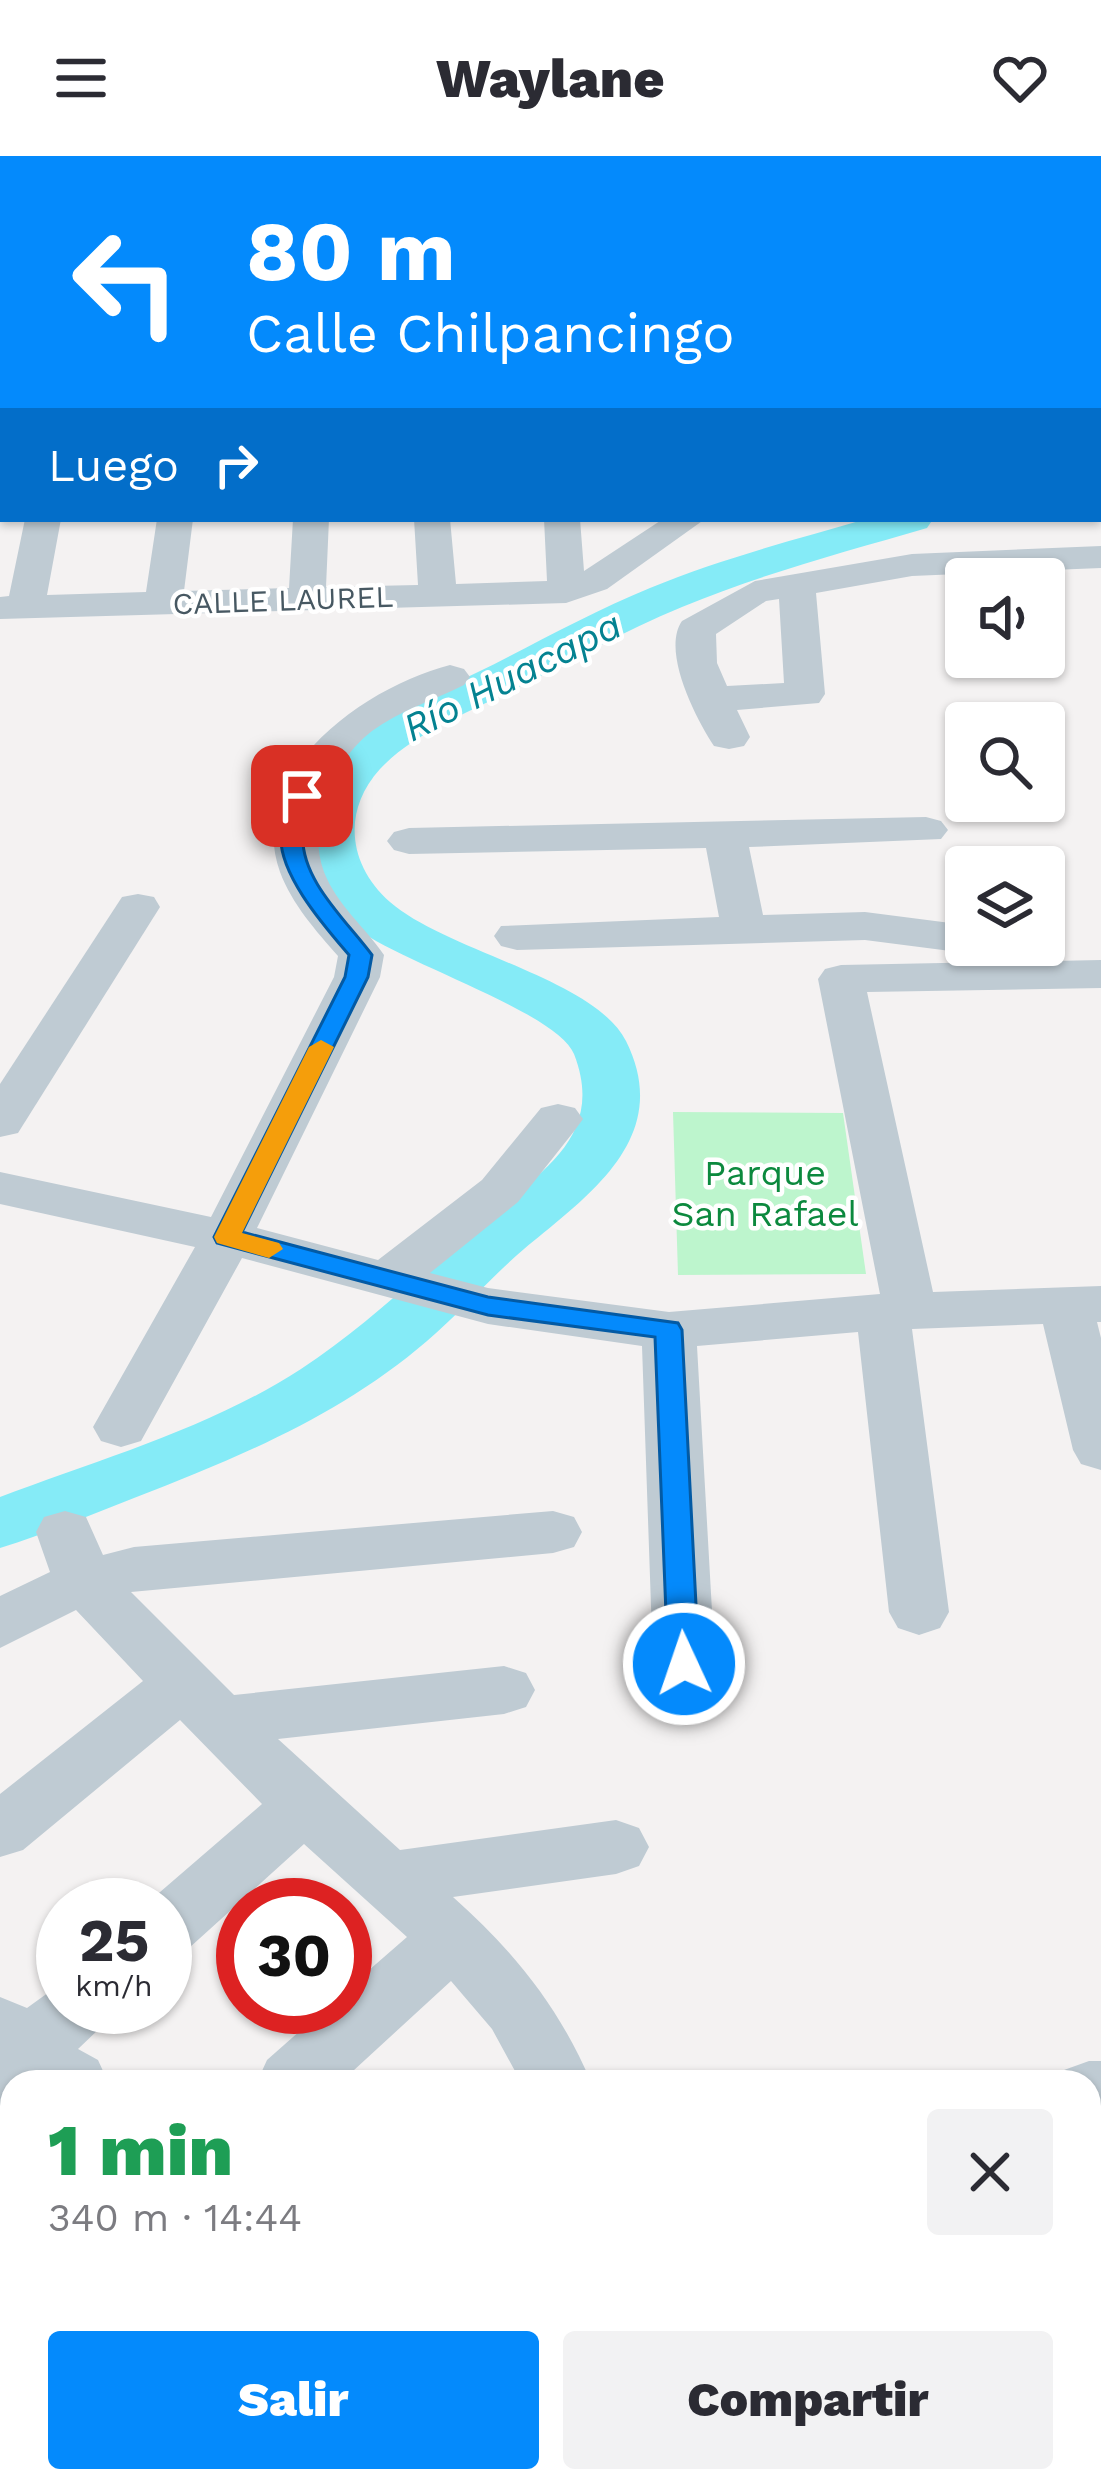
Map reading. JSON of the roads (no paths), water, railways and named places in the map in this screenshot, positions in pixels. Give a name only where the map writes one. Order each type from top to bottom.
[{"type":"street","points":[[13,608],[42,522]]},
{"type":"street","points":[[164,603],[175,522]]},
{"type":"street","points":[[307,598],[311,522]]},
{"type":"street","points":[[432,522],[439,596]]},
{"type":"street","points":[[562,522],[566,592],[594,581],[682,522]]},
{"type":"street","points":[[729,737],[697,663],[696,629],[754,592],[912,565],[1101,557]]},
{"type":"street","points":[[712,699],[805,694],[796,585]]},
{"type":"street","name":"CALLE LAUREL","points":[[13,608],[566,592]]},
{"type":"street","points":[[121,1427],[227,1237],[357,977],[361,955],[323,911],[291,837],[302,796],[328,751],[361,720],[450,677]]},
{"type":"street","points":[[409,841],[926,830]]},
{"type":"street","points":[[725,833],[743,927]]},
{"type":"street","points":[[0,1122],[138,907]]},
{"type":"street","points":[[865,926],[874,978]]},
{"type":"street","points":[[517,936],[865,926],[945,936]]},
{"type":"street","points":[[1065,965],[1097,974]]},
{"type":"street","points":[[919,1612],[896,1311],[841,979],[1097,974]]},
{"type":"street","points":[[384,1282],[500,1191],[558,1119]]},
{"type":"street","points":[[0,1188],[227,1237],[488,1306],[669,1330],[896,1311],[1083,1305],[1101,1450]]},
{"type":"street","points":[[669,1330],[684,1664]]},
{"type":"street","points":[[74,1556],[134,1569],[554,1532]]},
{"type":"street","points":[[0,1625],[43,1597],[74,1556]]},
{"type":"street","points":[[74,1556],[203,1702],[519,2010],[550,2070]]},
{"type":"street","points":[[0,1831],[203,1702],[504,1690]]},
{"type":"street","points":[[192,1904],[304,1805]]},
{"type":"street","points":[[385,1879],[616,1847]]},
{"type":"street","points":[[305,2070],[451,1940]]},
{"type":"street","points":[[24,2059],[49,2034]]},
{"type":"waterway","name":"Río Huacapa","points":[[0,1523],[229,1436],[320,1387],[403,1328],[499,1238],[558,1192],[606,1135],[613,1087],[598,1041],[558,1008],[436,952],[375,917],[341,883],[326,834],[338,795],[364,758],[416,720],[662,599],[735,571],[902,522]]},
{"type":"park label","name":"Parque San Rafael","points":[[765,1194]]}]
